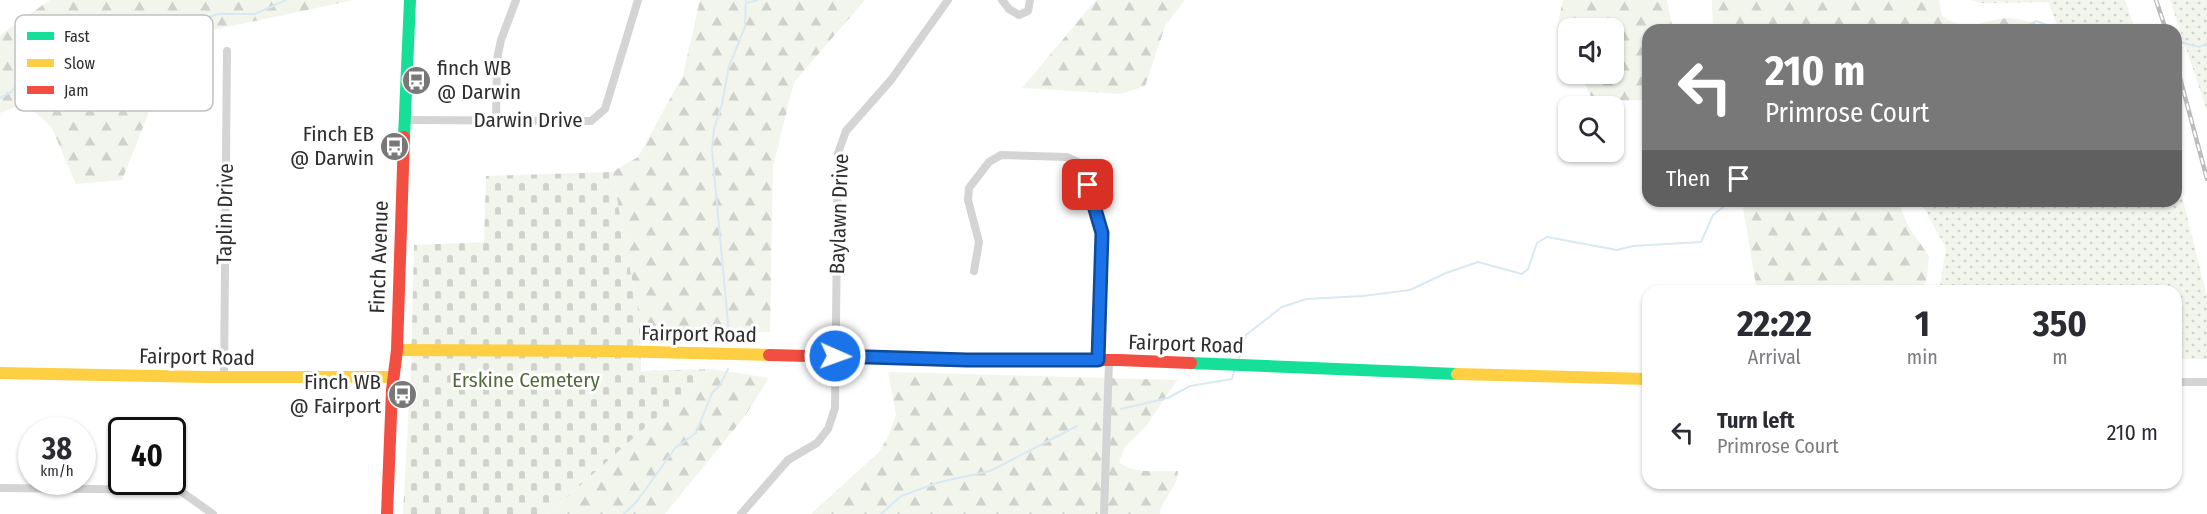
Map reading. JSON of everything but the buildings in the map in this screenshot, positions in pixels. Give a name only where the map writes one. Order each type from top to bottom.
[{"type":"street","name":"Finch Avenue","points":[[387,514],[393,376],[397,350],[410,0]]},
{"type":"street","points":[[496,120],[497,58],[501,40],[516,0]]},
{"type":"street","name":"Darwin Drive","points":[[404,120],[591,121],[605,109],[638,0]]},
{"type":"street","name":"Baylawn Drive","points":[[741,514],[788,460],[817,443],[828,429],[835,408],[838,153],[846,131],[891,80],[948,0]]},
{"type":"street","points":[[1002,0],[1009,9],[1019,15],[1028,11],[1030,0]]},
{"type":"street","name":"Taplin Drive","points":[[224,376],[227,51]]},
{"type":"street","points":[[974,271],[979,242],[968,200],[969,188],[989,162],[1001,155],[1067,157],[1080,163],[1096,207],[1102,233],[1104,514]]},
{"type":"street","name":"Fairport Road","points":[[397,350],[612,351],[967,360],[1103,360],[1642,379]]},
{"type":"street","name":"Fairport Road","points":[[0,373],[393,376]]},
{"type":"street","points":[[2182,382],[2207,382]]},
{"type":"street","points":[[0,488],[179,490],[213,514]]},
{"type":"green space","points":[[50,0],[354,0],[213,30],[213,15],[29,15]]},
{"type":"green space","points":[[700,0],[865,0],[794,82],[773,166],[770,332],[641,328],[612,172],[638,157],[683,75]]},
{"type":"green space","points":[[1096,0],[1185,0],[1165,26],[1145,86],[1121,94],[1022,88]]},
{"type":"green space","points":[[1563,0],[1667,0],[1672,24],[1642,24],[1642,100],[1624,100],[1624,96],[1591,96],[1585,84],[1624,84],[1624,18],[1559,18]]},
{"type":"green space","points":[[1712,0],[1939,0],[1942,16],[1961,24],[1713,24]]},
{"type":"green space","points":[[1971,0],[2125,0],[2133,24],[2057,24],[2048,2],[1980,3]]},
{"type":"green space","points":[[2170,0],[2207,0],[2207,111],[2182,36],[2182,24],[2178,24]]},
{"type":"green space","points":[[1999,19],[2021,20],[2037,24],[1980,24]]},
{"type":"green space","points":[[15,24],[15,107],[0,113],[0,35]]},
{"type":"green space","points":[[34,111],[150,111],[122,180],[76,184],[52,128]]},
{"type":"green space","name":"Erskine Cemetery","points":[[612,172],[641,328],[641,371],[711,369],[548,514],[403,514],[411,370],[414,245],[484,242],[486,176]]},
{"type":"green space","points":[[2182,196],[2207,297],[2207,359],[2182,359],[2182,285],[1940,285],[1946,248],[1923,207],[2182,207]]},
{"type":"green space","points":[[1743,207],[1900,207],[1908,226],[1929,256],[1924,285],[1756,285]]},
{"type":"green space","points":[[711,369],[769,378],[745,416],[665,514],[548,514]]},
{"type":"green space","points":[[888,372],[1177,380],[1147,425],[1125,447],[1119,462],[1139,470],[1178,471],[1175,483],[1160,514],[811,514],[879,452],[887,439],[896,415]]},
{"type":"waterway","points":[[213,16],[255,14],[286,0]]},
{"type":"waterway","points":[[729,334],[712,150],[714,129],[722,104],[729,66],[745,27],[746,0]]},
{"type":"waterway","points":[[746,3],[758,0]]},
{"type":"waterway","points":[[2030,24],[2036,21],[2044,24]]},
{"type":"waterway","points":[[2182,43],[2199,47],[2207,44]]},
{"type":"waterway","points":[[0,98],[11,92],[15,87]]},
{"type":"waterway","points":[[1239,358],[1246,335],[1282,307],[1306,299],[1363,296],[1410,290],[1446,273],[1478,262],[1522,274],[1528,269],[1537,243],[1547,237],[1617,250],[1633,246],[1701,242],[1713,215],[1723,207]]},
{"type":"waterway","points":[[624,514],[638,500],[675,448],[696,433],[712,393],[720,385],[728,369]]},
{"type":"waterway","points":[[1121,409],[1168,398],[1190,386],[1232,379],[1234,372]]},
{"type":"waterway","points":[[881,514],[901,496],[940,482],[990,471],[1077,426]]},
{"type":"railway","points":[[2156,0],[2164,24]]},
{"type":"railway","points":[[2182,85],[2207,179]]},
{"type":"traffic: fast","points":[[404,137],[410,0]]},
{"type":"traffic: fast","points":[[1191,363],[1457,374]]},
{"type":"traffic: slow","points":[[397,350],[612,351],[769,355]]},
{"type":"traffic: slow","points":[[0,373],[207,377],[393,377]]},
{"type":"traffic: slow","points":[[1457,374],[1642,379]]},
{"type":"traffic: jam","points":[[387,514],[392,390],[397,350],[404,137]]},
{"type":"traffic: jam","points":[[769,355],[1191,363]]},
{"type":"place","name":"finch WB @ Darwin","points":[[416,80]]},
{"type":"place","name":"Finch EB @ Darwin","points":[[395,146]]},
{"type":"place","name":"Finch WB @ Fairport","points":[[402,394]]},
{"type":"route","points":[[835,356],[967,360],[1098,360],[1102,233],[1088,185]]}]
